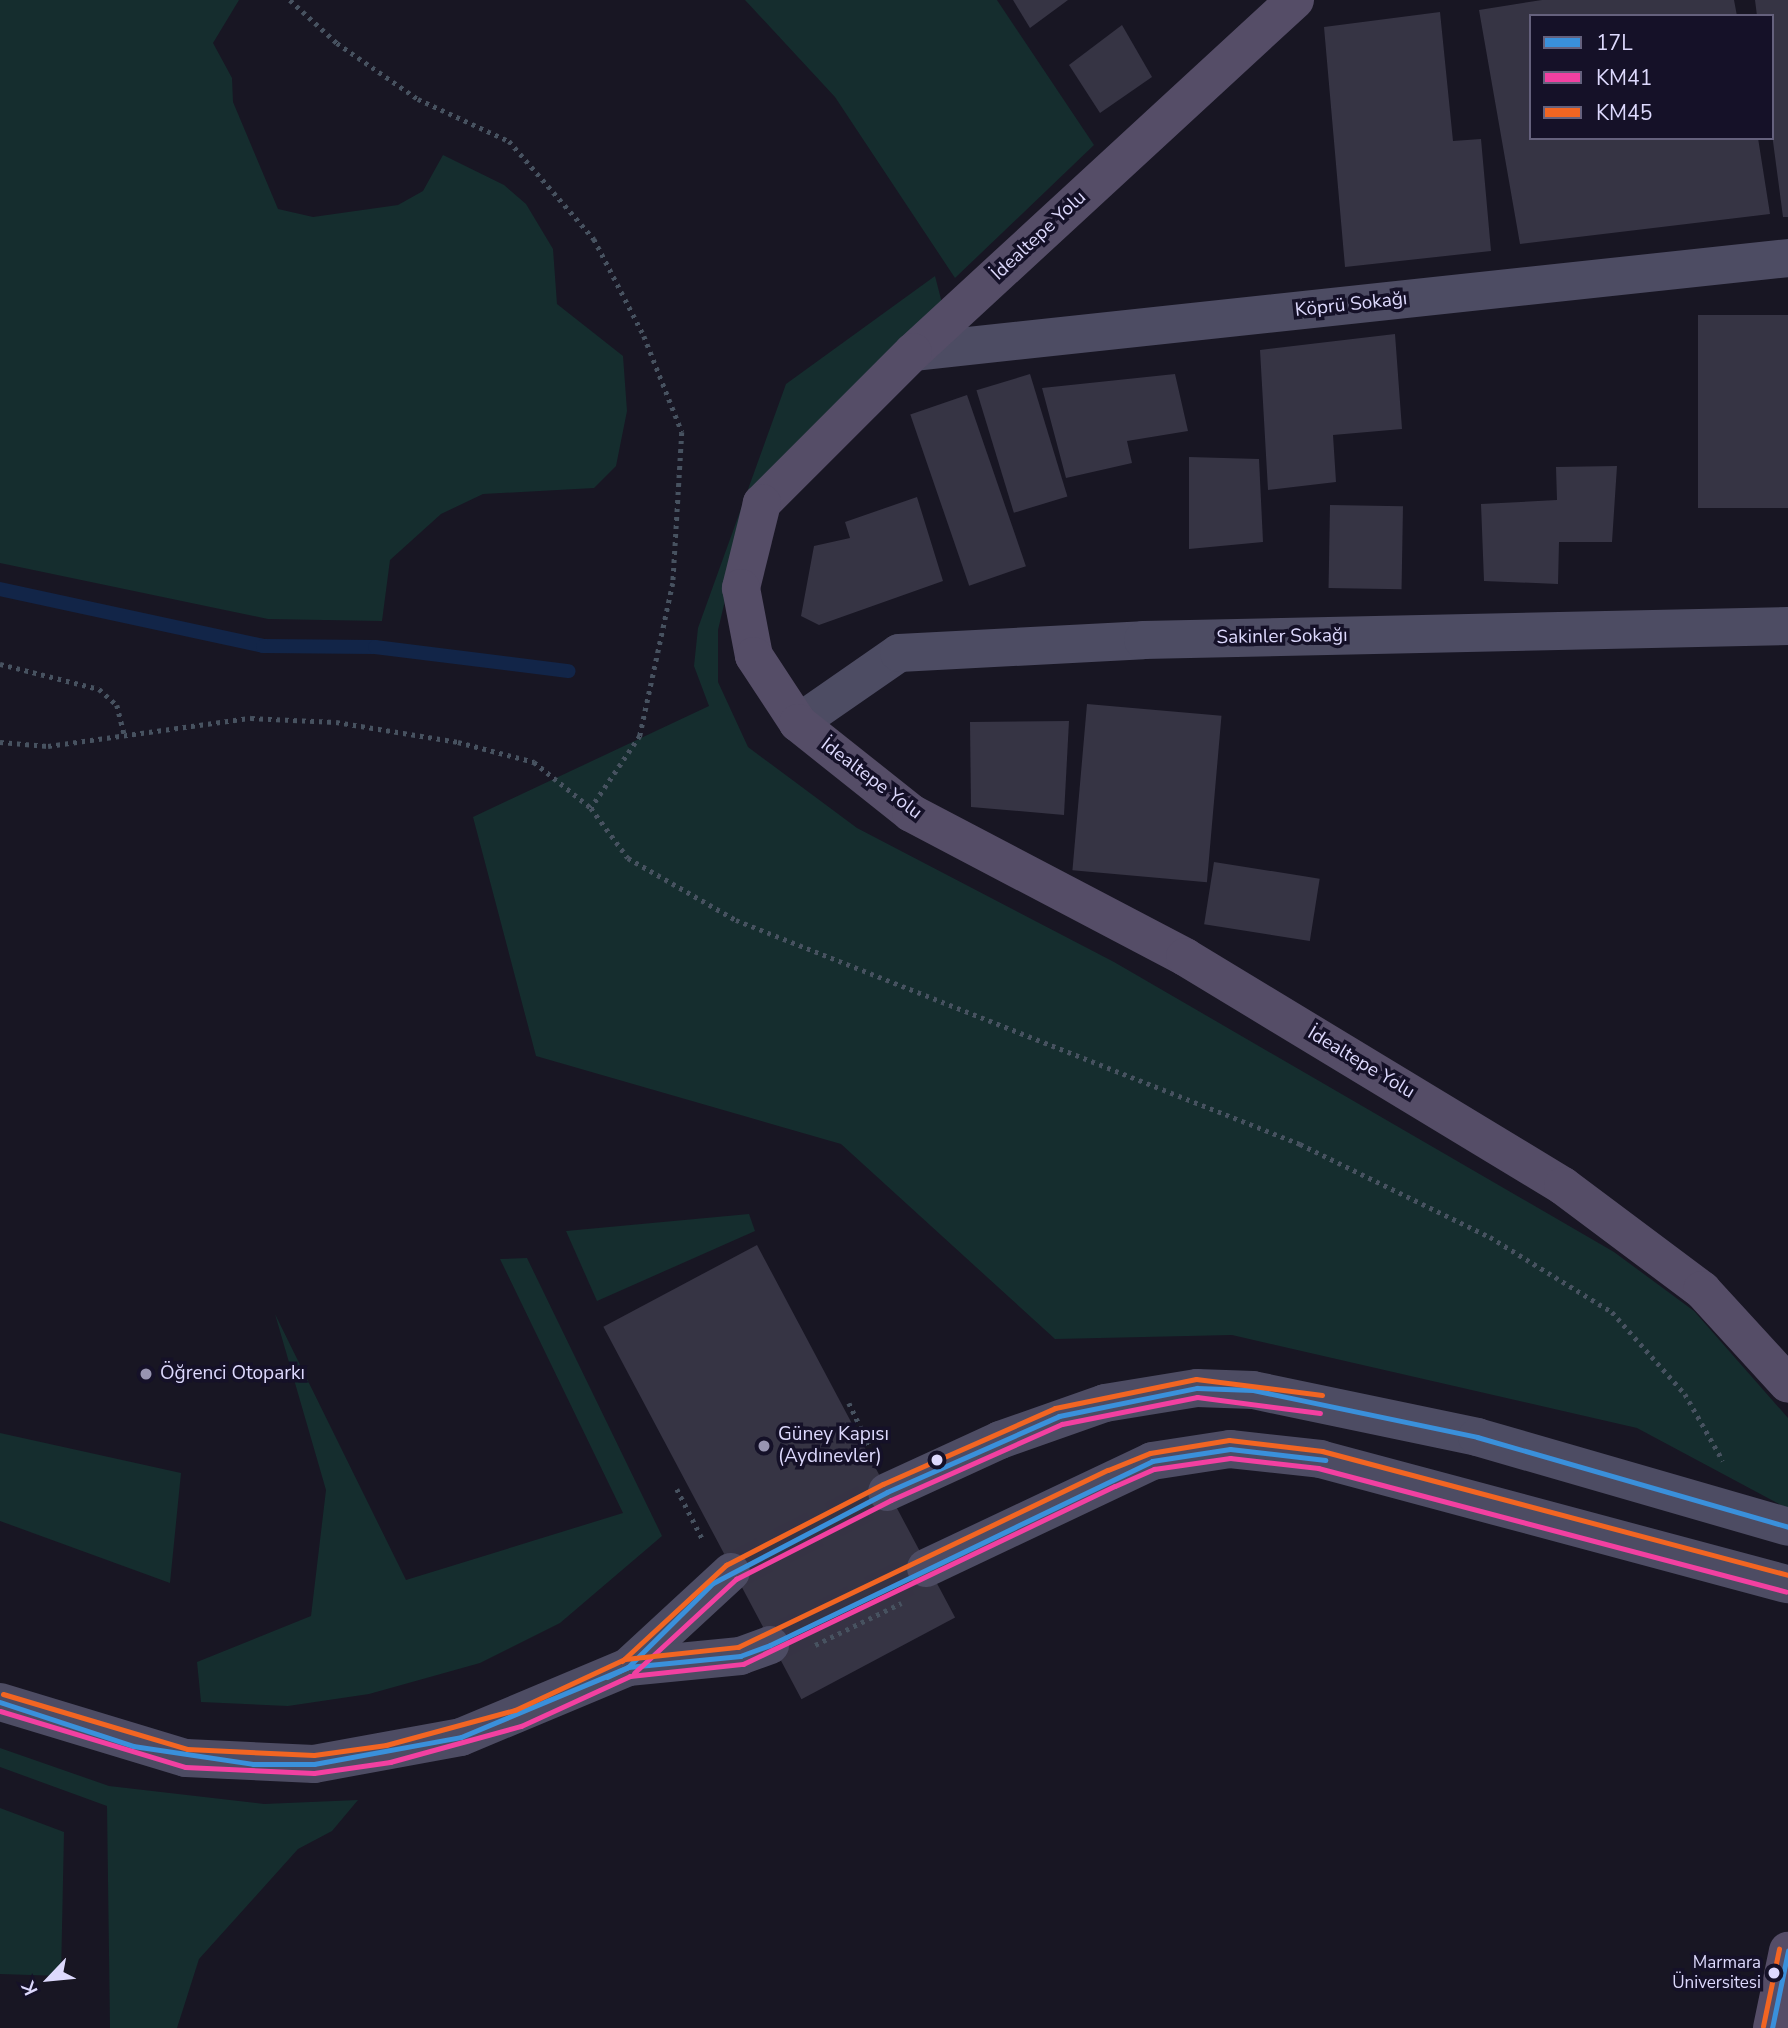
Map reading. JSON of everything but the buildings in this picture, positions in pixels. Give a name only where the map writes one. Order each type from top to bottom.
[{"type":"main road","name":"İdealtepe Yolu","points":[[1296,0],[913,352],[762,503],[741,588],[754,656],[798,723],[911,813],[1185,957],[1563,1186],[1702,1290],[1788,1384]]},
{"type":"main road","points":[[1772,2028],[1788,1951]]},
{"type":"street","name":"Köprü Sokağı","points":[[913,352],[1788,258]]},
{"type":"street","name":"Sakinler Sokağı","points":[[798,723],[899,653],[1143,640],[1788,626]]},
{"type":"street","points":[[887,1492],[1059,1416],[1197,1388],[1253,1390],[1477,1437],[1741,1511],[1788,1527]]},
{"type":"street","points":[[926,1568],[1152,1461],[1230,1449],[1320,1459],[1788,1584]]},
{"type":"street","points":[[628,1667],[731,1572]]},
{"type":"street","points":[[0,1702],[186,1758],[314,1765],[461,1737],[628,1667],[740,1656],[769,1645]]},
{"type":"path","points":[[290,0],[337,43],[418,99],[509,141],[594,239],[644,336],[682,432],[673,583],[640,736],[591,808]]},
{"type":"path","points":[[0,664],[99,689],[117,705],[125,736]]},
{"type":"path","points":[[0,742],[48,746],[251,718],[336,722],[458,741],[534,762],[591,808],[628,858],[736,920],[1300,1144],[1490,1237],[1612,1312],[1685,1394],[1740,1489],[1741,1511]]},
{"type":"path","points":[[849,1403],[873,1452]]},
{"type":"path","points":[[677,1489],[702,1538]]},
{"type":"green space","points":[[0,0],[239,0],[213,43],[232,78],[233,102],[278,209],[313,217],[398,205],[423,191],[443,155],[504,185],[526,204],[553,249],[557,304],[623,356],[627,411],[616,466],[594,488],[483,494],[441,514],[390,560],[382,621],[268,619],[0,563]]},
{"type":"green space","points":[[745,0],[997,0],[1094,145],[955,278],[835,97]]},
{"type":"green space","points":[[935,276],[943,307],[740,537],[718,630],[718,682],[748,747],[857,828],[1114,962],[1614,1252],[1694,1311],[1788,1418],[1788,1516],[1783,1506],[1637,1428],[1232,1335],[1055,1339],[841,1144],[536,1056],[473,817],[709,706],[694,666],[698,628],[786,384]]},
{"type":"green space","points":[[749,1214],[755,1231],[597,1301],[566,1231]]},
{"type":"green space","points":[[527,1258],[662,1536],[560,1623],[480,1663],[369,1694],[288,1706],[201,1702],[197,1662],[311,1616],[326,1490],[275,1314],[406,1580],[623,1513],[500,1259]]},
{"type":"green space","points":[[0,1433],[181,1473],[170,1583],[0,1521]]},
{"type":"green space","points":[[0,1748],[109,1786],[264,1804],[358,1800],[332,1831],[298,1849],[199,1959],[177,2028],[110,2028],[107,1806],[0,1767]]},
{"type":"green space","points":[[0,1808],[64,1832],[61,1976],[0,1974]]},
{"type":"waterway","points":[[0,589],[263,646],[375,647],[569,671]]},
{"type":"tunnel","points":[[731,1572],[887,1492]]},
{"type":"tunnel","points":[[770,1645],[926,1568]]},
{"type":"transit line","name":"KM45","points":[[622,1661],[726,1565],[883,1484],[1055,1408],[1196,1379],[1322,1395]]},
{"type":"transit line","name":"17L","points":[[0,1702],[133,1746],[253,1764],[314,1764],[461,1737],[628,1667],[713,1583],[887,1492],[1059,1416],[1197,1388],[1253,1390],[1477,1437],[1788,1527]]},
{"type":"transit line","name":"KM41","points":[[634,1673],[736,1579],[891,1500],[1062,1424],[1197,1397],[1320,1413]]},
{"type":"transit line","name":"KM45","points":[[3,1694],[187,1749],[314,1755],[386,1745],[515,1710],[625,1659],[738,1647],[1108,1470],[1150,1453],[1229,1440],[1322,1451],[1788,1575]]},
{"type":"transit line","name":"17L","points":[[607,1677],[628,1667],[740,1656],[770,1645],[1152,1461],[1230,1449],[1325,1460]]},
{"type":"transit line","name":"KM41","points":[[0,1711],[185,1767],[314,1773],[390,1762],[521,1726],[630,1676],[743,1664],[1154,1469],[1230,1458],[1318,1468],[1786,1592]]},
{"type":"transit line","name":"KM45","points":[[1763,2026],[1779,1949]]},
{"type":"transit line","name":"17L","points":[[1772,2028],[1788,1951]]},
{"type":"place","name":"Öğrenci Otoparkı","points":[[146,1374]]},
{"type":"place","name":"Güney Kapısı (Aydınevler)","points":[[764,1446]]},
{"type":"place","name":"Marmara Üniversitesi","points":[[1774,1973]]}]
